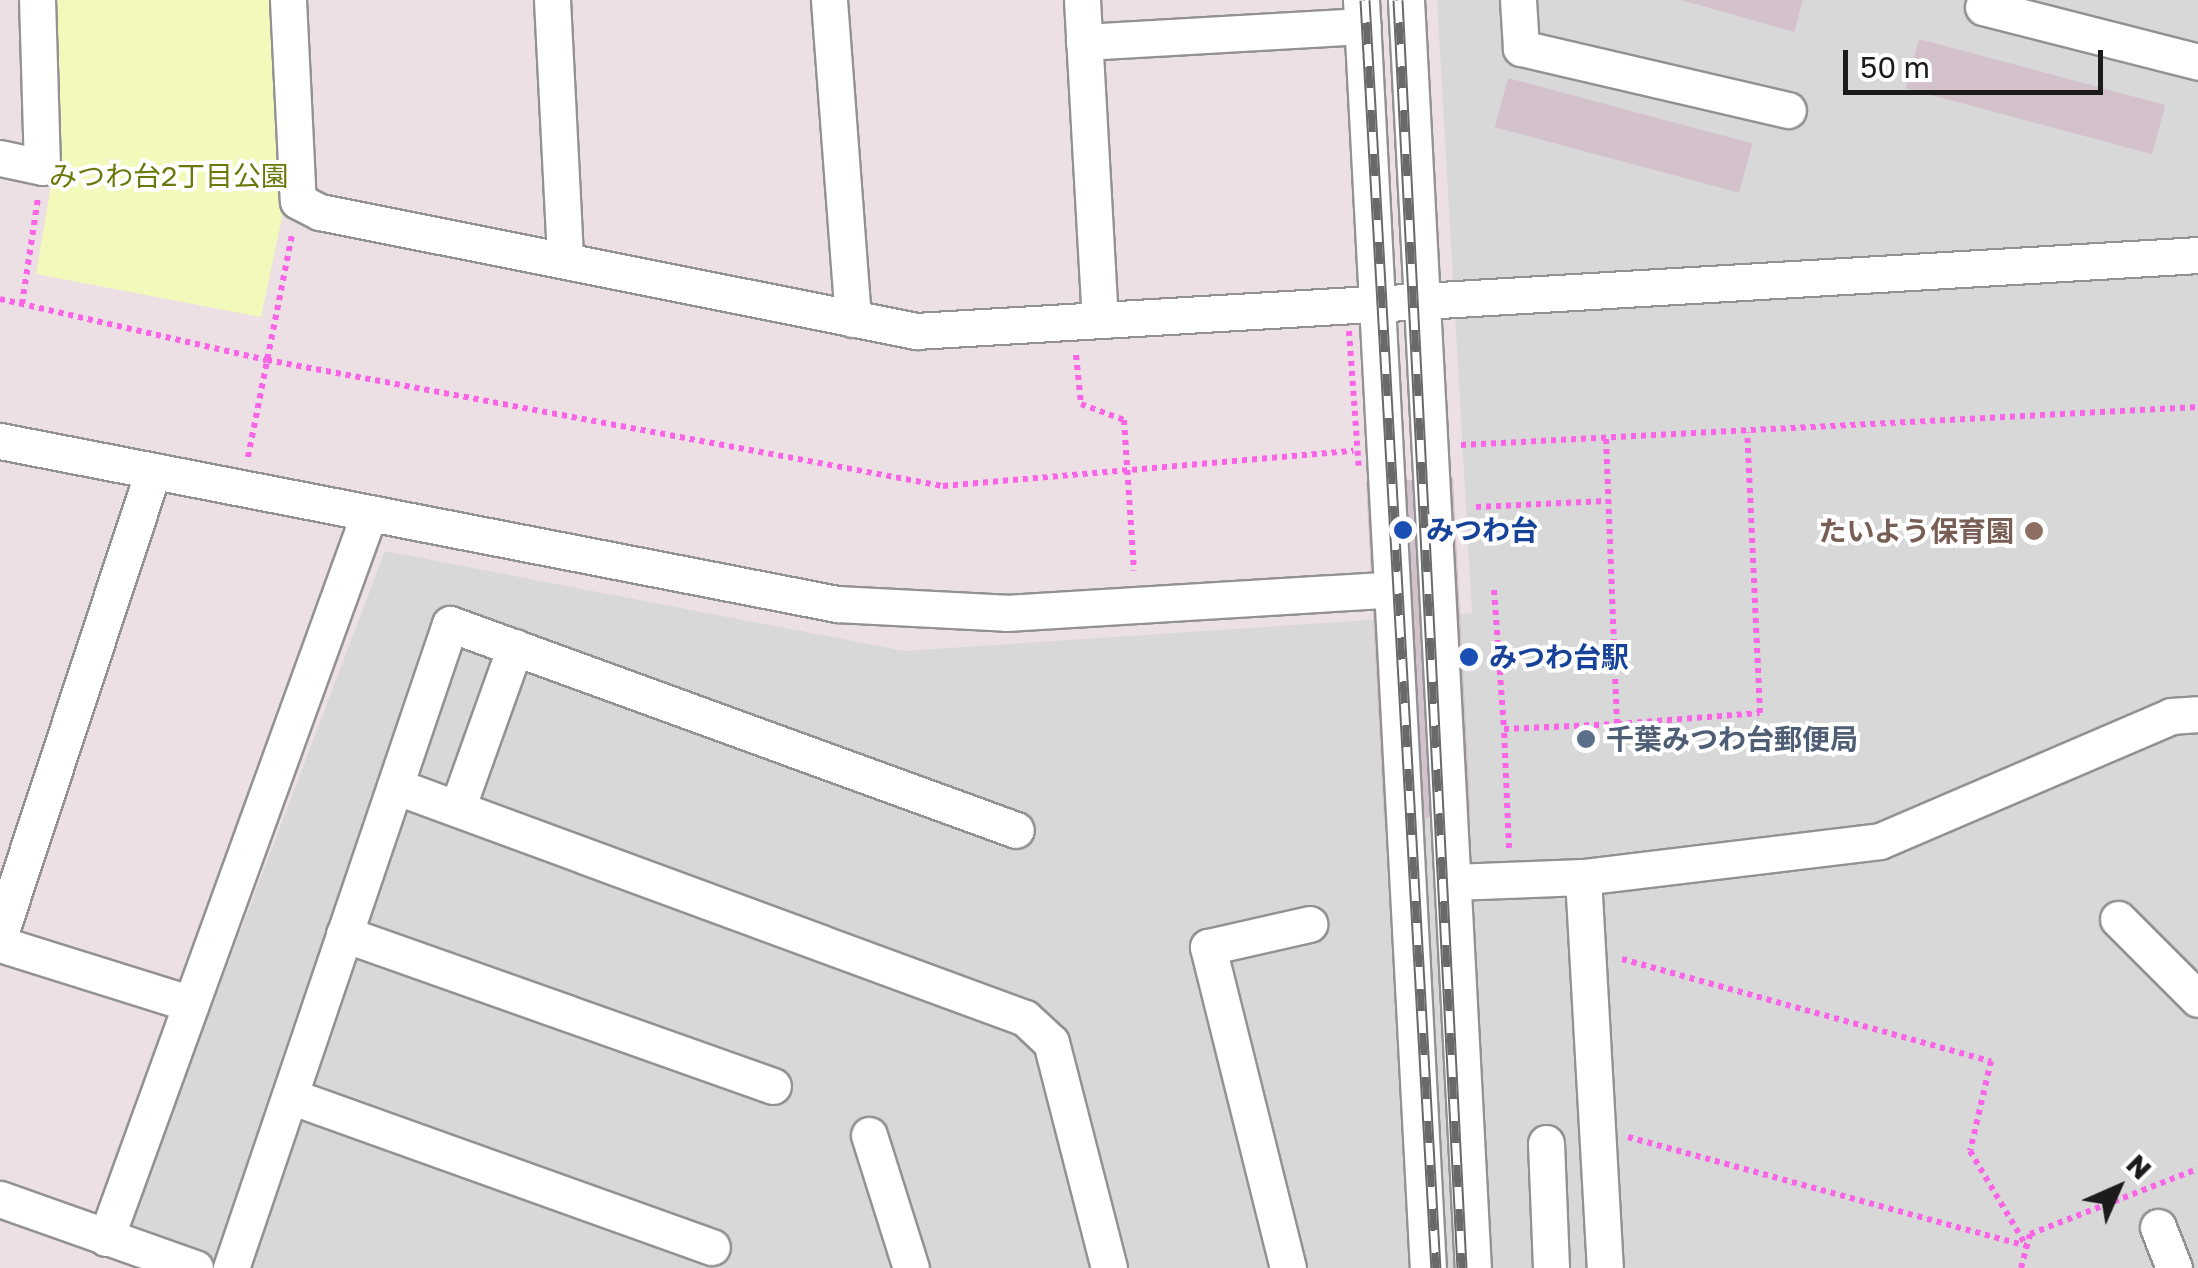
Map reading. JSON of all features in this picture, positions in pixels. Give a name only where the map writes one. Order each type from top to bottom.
[{"type":"street","points":[[0,158],[42,167],[37,0]]},
{"type":"street","points":[[288,0],[298,201],[320,212],[565,257],[916,331],[2198,255]]},
{"type":"street","points":[[552,0],[565,257]]},
{"type":"street","points":[[829,0],[852,318]]},
{"type":"street","points":[[1082,0],[1087,320]]},
{"type":"street","points":[[1406,0],[1426,447],[1474,1268]]},
{"type":"street","points":[[1518,0],[1521,48],[1788,110]]},
{"type":"street","points":[[1982,7],[2198,62]]},
{"type":"street","points":[[1084,42],[1362,13],[1376,304],[1371,459],[1387,590],[1428,1268]]},
{"type":"street","points":[[0,441],[837,604],[927,614],[1136,607],[1387,590]]},
{"type":"street","points":[[0,934],[153,472]]},
{"type":"street","points":[[106,1238],[368,514]]},
{"type":"street","points":[[231,1268],[450,624],[1016,830]]},
{"type":"street","points":[[462,795],[515,647]]},
{"type":"street","points":[[1452,882],[1583,877],[1880,841],[2171,716],[2198,714]]},
{"type":"street","points":[[395,786],[1025,1018],[1051,1042],[1109,1268]]},
{"type":"street","points":[[1583,877],[1605,1268]]},
{"type":"street","points":[[2118,919],[2198,999]]},
{"type":"street","points":[[1288,1268],[1208,947],[1309,924]]},
{"type":"street","points":[[344,934],[773,1086]]},
{"type":"street","points":[[0,944],[191,1004]]},
{"type":"street","points":[[290,1096],[712,1247]]},
{"type":"street","points":[[869,1135],[911,1268]]},
{"type":"street","points":[[1546,1143],[1551,1268]]},
{"type":"street","points":[[0,1200],[195,1268]]},
{"type":"street","points":[[2158,1226],[2174,1268]]},
{"type":"path","points":[[22,304],[42,167]]},
{"type":"path","points":[[242,488],[298,201]]},
{"type":"path","points":[[0,299],[267,360],[943,486],[1130,466],[1371,459],[1349,331]]},
{"type":"path","points":[[1087,320],[1080,404],[1124,420],[1130,466],[1136,607]]},
{"type":"path","points":[[1426,447],[2198,408]]},
{"type":"path","points":[[1504,729],[1760,713],[1747,432]]},
{"type":"path","points":[[1606,438],[1618,724]]},
{"type":"path","points":[[1476,507],[1606,501]]},
{"type":"path","points":[[1494,590],[1511,880]]},
{"type":"path","points":[[1587,950],[1992,1061],[1970,1151],[2027,1247]]},
{"type":"path","points":[[1597,1128],[2027,1247]]},
{"type":"path","points":[[2022,1268],[2030,1234],[2198,1169]]},
{"type":"shaded area","points":[[1437,0],[2198,0],[2198,1268],[234,1268],[128,1227],[385,551],[905,651],[1472,613]]},
{"type":"green space","name":"みつわ台2丁目公園","points":[[45,0],[276,0],[287,193],[261,317],[36,274],[52,180]]},
{"type":"building","points":[[1681,0],[1803,0],[1794,32]]},
{"type":"building","points":[[1919,39],[2165,105],[2152,154],[1906,88]]},
{"type":"building","points":[[1508,78],[1752,143],[1739,193],[1495,127]]},
{"type":"building","points":[[1453,478],[1471,816],[1384,820],[1366,483]]},
{"type":"railway","points":[[1365,0],[1436,1268]]},
{"type":"railway","points":[[1398,0],[1462,1268]]},
{"type":"place","name":"みつわ台","points":[[1403,530]]},
{"type":"place","name":"たいよう保育園","points":[[2034,531]]},
{"type":"place","name":"みつわ台駅","points":[[1469,657]]},
{"type":"place","name":"千葉みつわ台郵便局","points":[[1586,739]]}]
